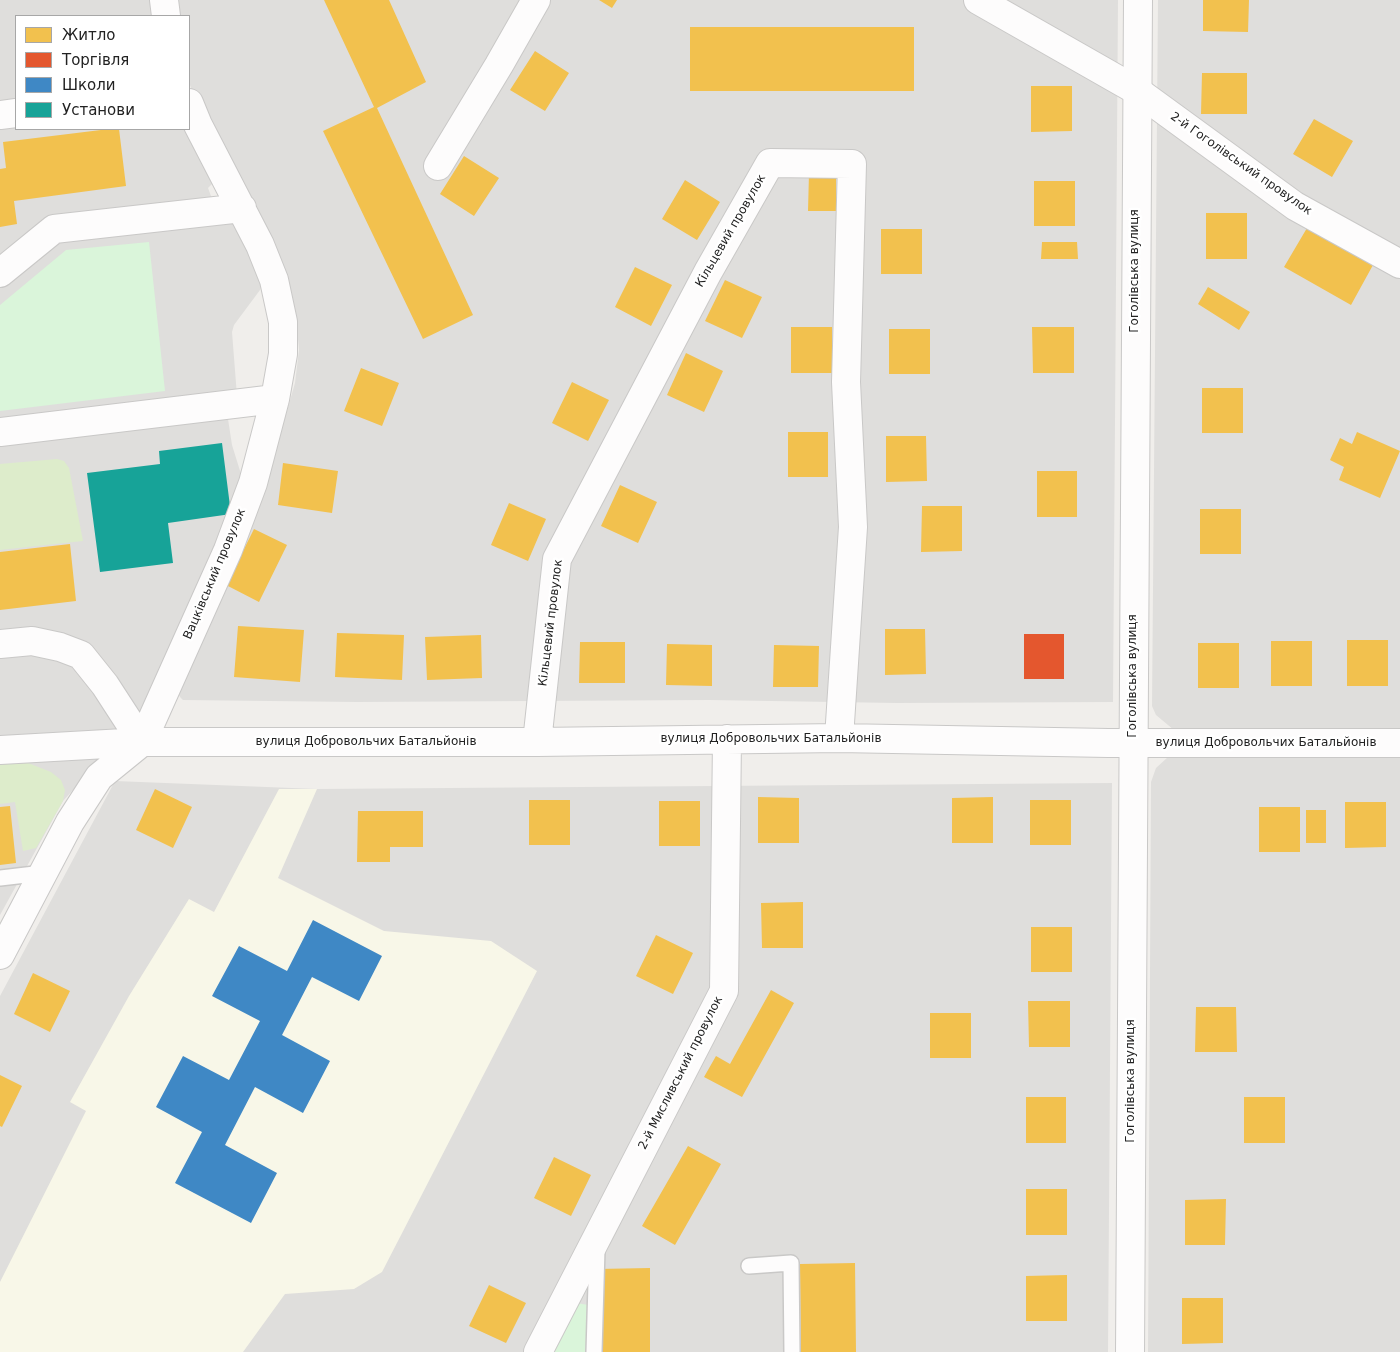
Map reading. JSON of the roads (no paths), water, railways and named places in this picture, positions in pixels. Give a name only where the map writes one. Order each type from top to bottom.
[{"type":"street","points":[[164,0],[166,15]]},
{"type":"street","points":[[438,166],[536,0]]},
{"type":"street","name":"2-й Гоголівський провулок","points":[[978,0],[1136,90],[1295,206],[1400,264]]},
{"type":"street","name":"Гоголівська вулиця","points":[[1130,1352],[1138,0]]},
{"type":"street","name":"Вацківський провулок","points":[[0,954],[70,822],[99,777],[142,742],[228,550],[253,483],[275,399],[283,354],[283,322],[274,280],[260,245],[198,125],[190,105]]},
{"type":"street","points":[[0,115],[15,113]]},
{"type":"street","name":"Кільцевий провулок","points":[[537,742],[556,558],[708,272],[770,163],[852,164],[846,382],[853,528],[839,738]]},
{"type":"street","points":[[0,273],[54,229],[242,208]]},
{"type":"street","points":[[0,432],[275,399]]},
{"type":"street","points":[[0,644],[32,640],[60,647],[81,655],[104,685],[142,742]]},
{"type":"street","name":"вулиця Добровольчих Батальйонів","points":[[0,750],[142,742],[537,742],[839,738],[1133,743],[1400,743]]},
{"type":"street","name":"2-й Мисливський провулок","points":[[538,1352],[724,991],[727,739]]},
{"type":"lane","points":[[0,878],[43,873]]},
{"type":"lane","points":[[594,1352],[597,1237]]},
{"type":"lane","points":[[749,1266],[790,1263],[792,1352]]}]
